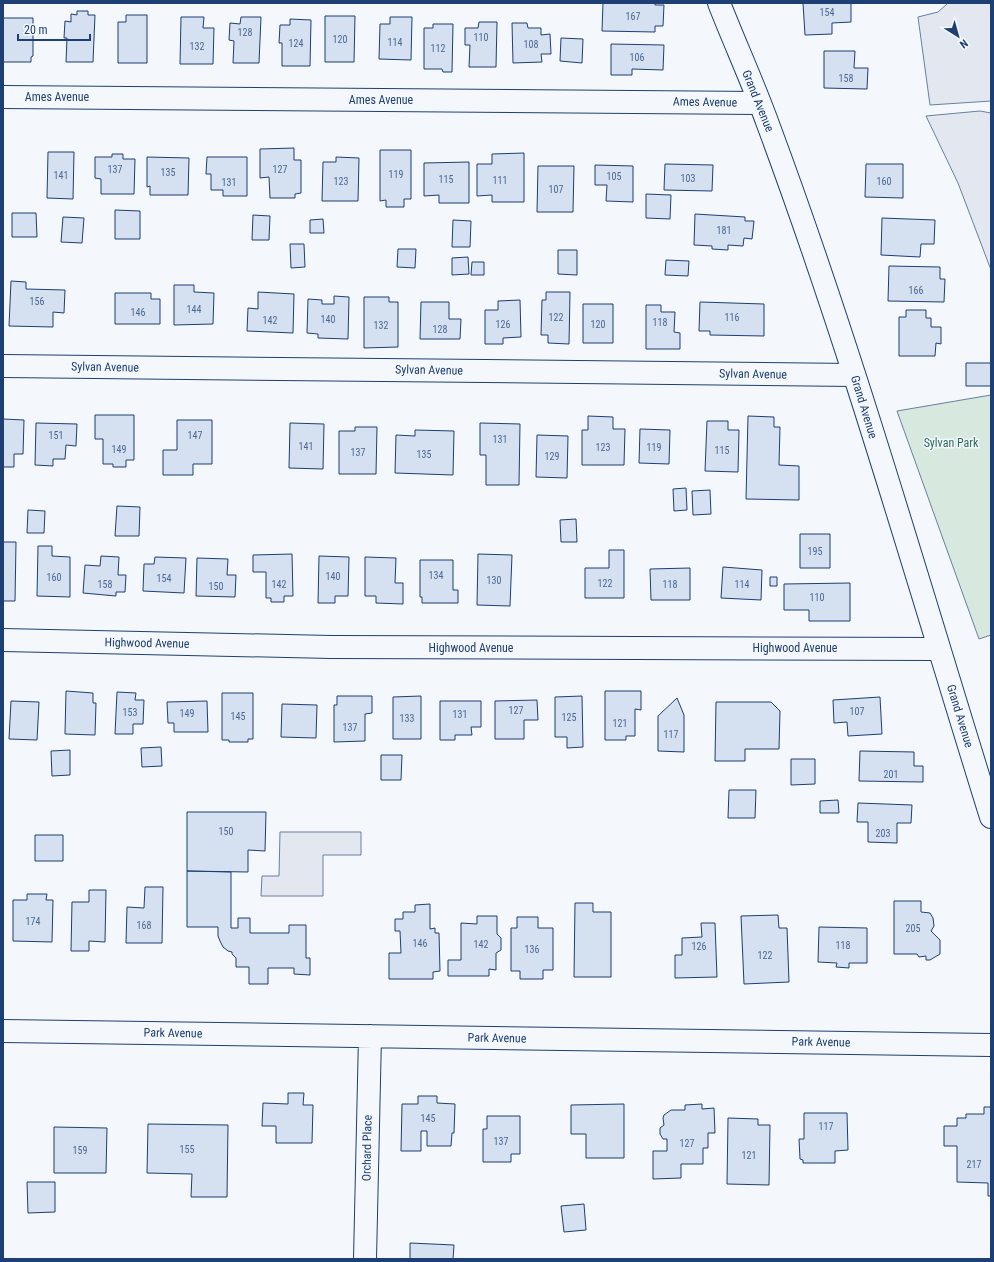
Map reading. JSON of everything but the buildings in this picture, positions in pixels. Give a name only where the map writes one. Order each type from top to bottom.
[{"type":"street","name":"Grand Avenue","points":[[719,3],[768,124],[802,218],[854,375],[991,817]]},
{"type":"street","name":"Ames Avenue","points":[[3,97],[759,103]]},
{"type":"street","name":"Sylvan Avenue","points":[[3,366],[854,375]]},
{"type":"street","name":"Highwood Avenue","points":[[3,640],[331,647],[938,649]]},
{"type":"street","name":"Park Avenue","points":[[3,1031],[991,1045]]},
{"type":"street","name":"Orchard Place","points":[[365,1259],[370,1036]]},
{"type":"green space","name":"Sylvan Park","points":[[991,395],[991,635],[979,639],[897,411]]},
{"type":"shaded area","points":[[948,3],[991,3],[991,101],[930,105],[918,17],[938,12]]},
{"type":"shaded area","points":[[980,111],[991,113],[991,270],[958,183],[926,116]]},
{"type":"shaded area","points":[[280,832],[361,832],[361,855],[323,855],[323,896],[261,896],[262,876],[279,876]]}]
